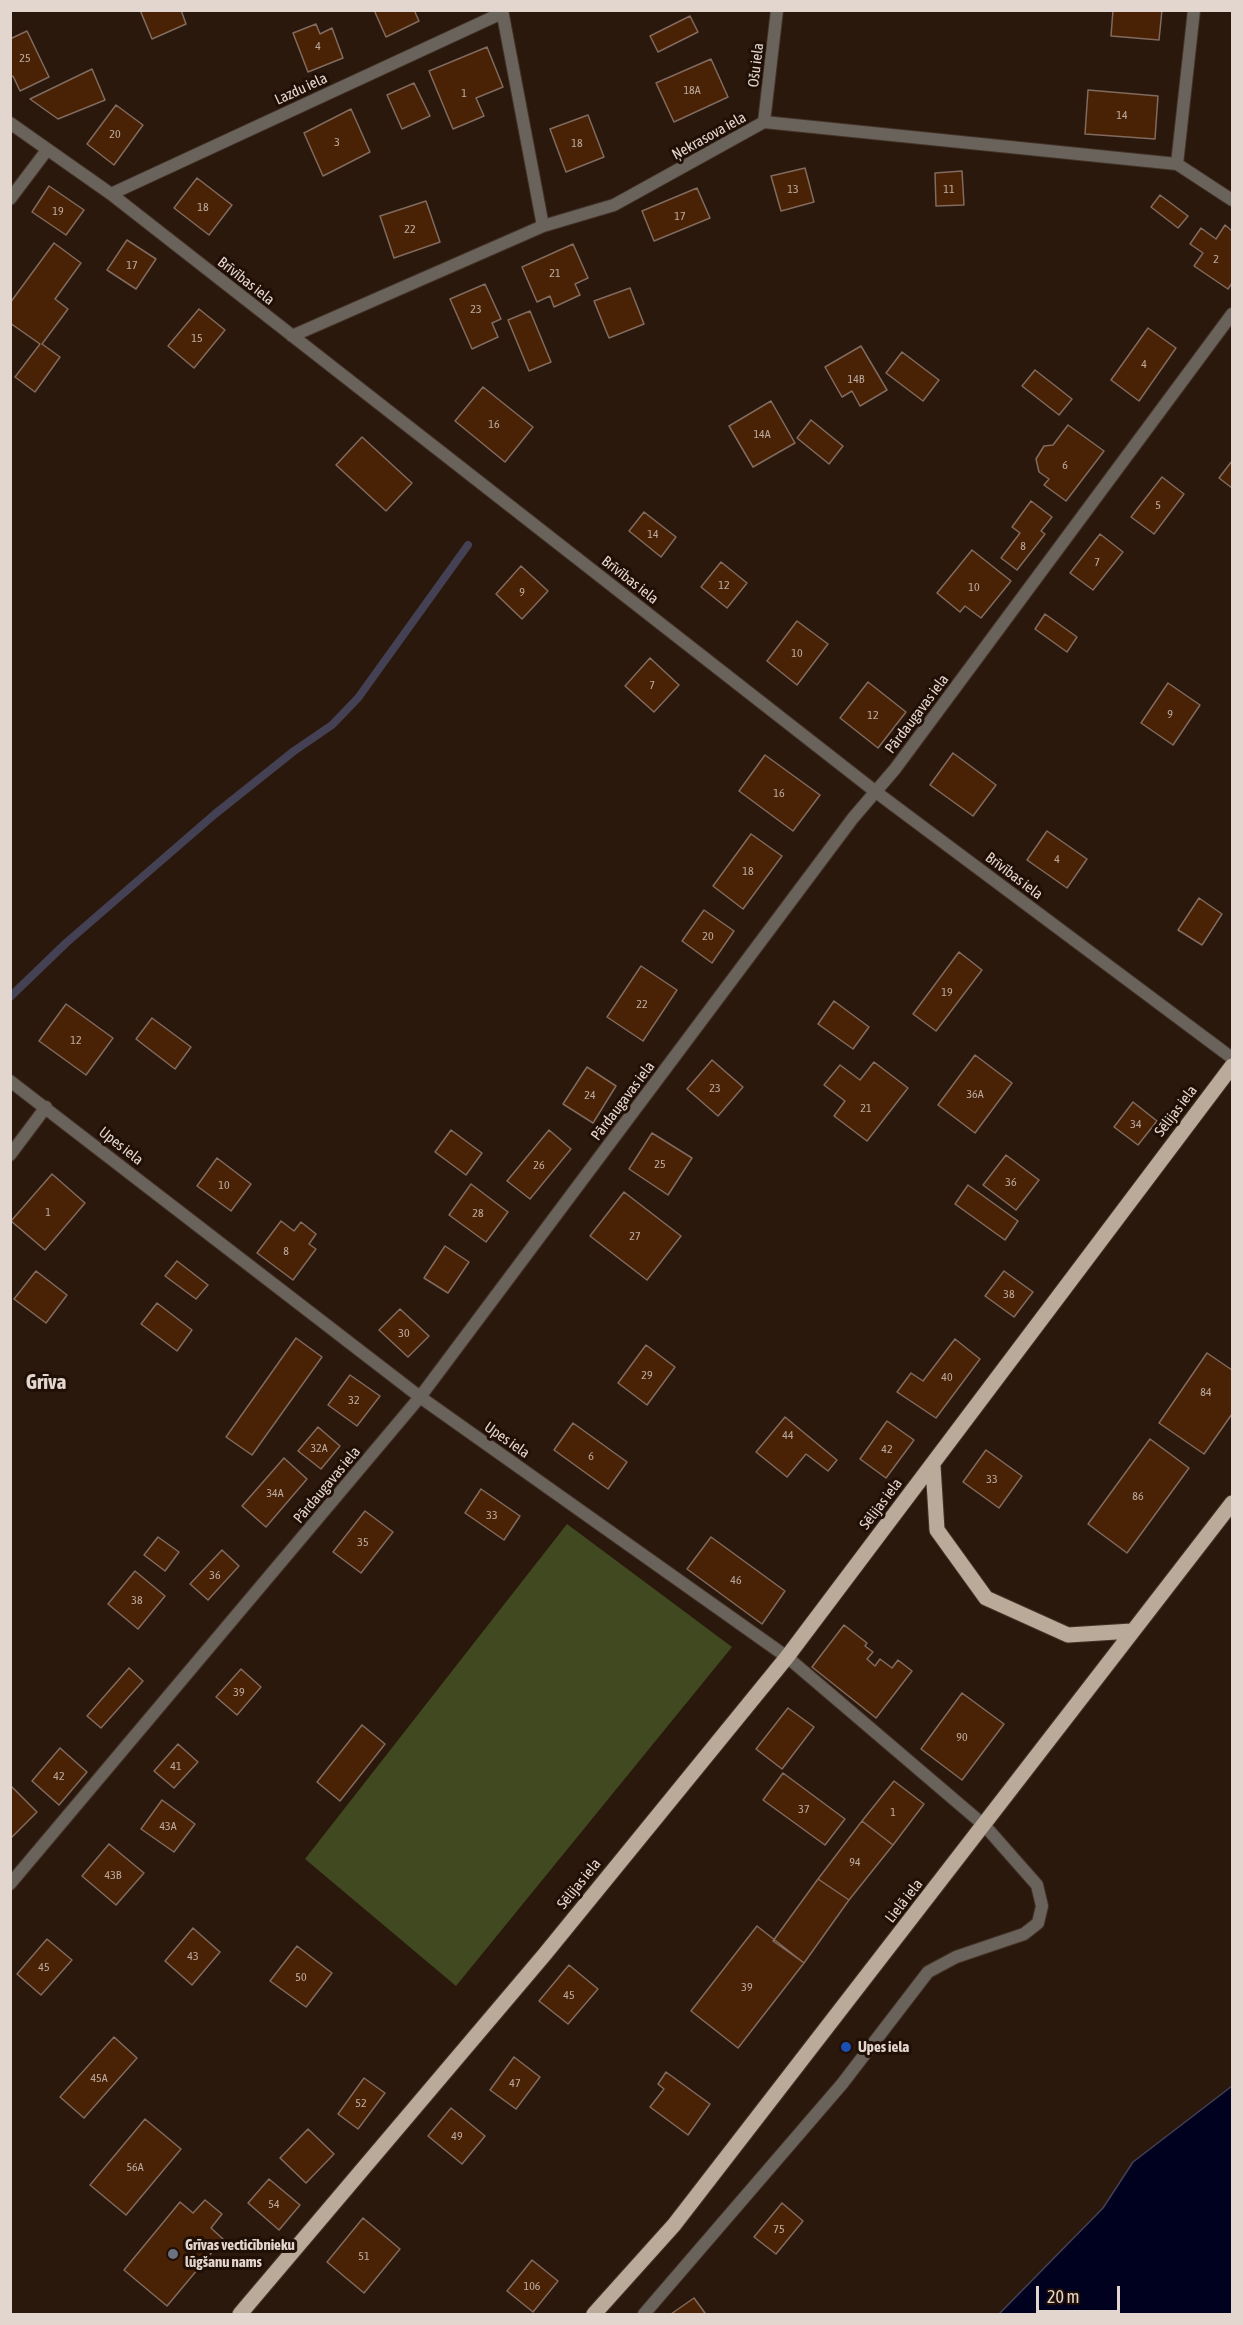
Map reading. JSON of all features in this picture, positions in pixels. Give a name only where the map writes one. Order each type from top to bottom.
[{"type":"main road","name":"Sēlijas iela","points":[[240,2314],[545,1954],[787,1657],[1233,1066]]},
{"type":"main road","points":[[933,1466],[937,1530],[986,1598],[1068,1635],[1132,1631]]},
{"type":"main road","name":"Lielā iela","points":[[594,2314],[674,2224],[985,1826],[1132,1631],[1233,1503]]},
{"type":"street","name":"Ošu iela","points":[[764,122],[777,10]]},
{"type":"street","points":[[1177,164],[1194,10]]},
{"type":"street","points":[[502,12],[543,226]]},
{"type":"street","name":"Lazdu iela","points":[[111,194],[502,12]]},
{"type":"street","name":"Ņekrasova iela","points":[[292,336],[543,226],[614,205],[764,122],[1177,164],[1233,200]]},
{"type":"street","name":"Brīvības iela","points":[[10,123],[111,194],[876,792],[1233,1058]]},
{"type":"street","points":[[10,199],[47,150]]},
{"type":"street","name":"Pārdaugavas iela","points":[[10,1884],[420,1397],[1233,314]]},
{"type":"street","name":"Upes iela","points":[[10,1081],[420,1397],[787,1657],[985,1826],[1037,1885],[1042,1906],[1038,1923],[1024,1934],[956,1957],[928,1972],[842,2084],[644,2314]]},
{"type":"street","points":[[10,1155],[46,1107]]},
{"type":"green space","points":[[567,1524],[732,1647],[456,1986],[305,1859]]},
{"type":"water","points":[[1232,2086],[1232,2314],[999,2314],[1103,2208],[1133,2162]]},
{"type":"building","points":[[140,10],[181,10],[186,24],[152,39]]},
{"type":"building","points":[[374,10],[414,10],[419,21],[386,37]]},
{"type":"building","points":[[1113,10],[1162,10],[1159,40],[1111,36]]},
{"type":"building","points":[[690,16],[698,32],[658,52],[650,36]]},
{"type":"building","points":[[316,24],[320,34],[332,28],[343,58],[308,72],[293,33]]},
{"type":"building","points":[[27,31],[49,77],[20,91],[13,76],[10,78],[10,39]]},
{"type":"building","points":[[487,47],[503,87],[476,98],[484,116],[453,129],[429,71]]},
{"type":"building","points":[[711,59],[728,97],[674,122],[656,83]]},
{"type":"building","points":[[92,69],[105,100],[58,119],[30,99]]},
{"type":"building","points":[[414,83],[430,116],[402,129],[387,95]]},
{"type":"building","points":[[1088,90],[1158,96],[1155,139],[1085,134]]},
{"type":"building","points":[[116,105],[143,125],[114,165],[87,144]]},
{"type":"building","points":[[351,109],[370,152],[323,176],[304,133]]},
{"type":"building","points":[[588,115],[604,157],[566,172],[550,129]]},
{"type":"building","points":[[805,168],[814,202],[781,211],[771,176]]},
{"type":"building","points":[[962,171],[964,205],[936,206],[935,173]]},
{"type":"building","points":[[197,178],[232,205],[209,235],[174,208]]},
{"type":"building","points":[[49,186],[84,210],[66,235],[32,212]]},
{"type":"building","points":[[697,188],[710,218],[654,241],[642,211]]},
{"type":"building","points":[[1160,195],[1188,216],[1178,228],[1151,207]]},
{"type":"building","points":[[426,201],[440,242],[394,258],[380,216]]},
{"type":"building","points":[[1225,225],[1232,231],[1232,283],[1228,289],[1194,266],[1203,253],[1190,244],[1201,228],[1216,239]]},
{"type":"building","points":[[127,240],[156,259],[136,289],[107,270]]},
{"type":"building","points":[[54,243],[81,263],[55,299],[68,309],[42,344],[60,357],[35,392],[15,377],[40,344],[10,323],[10,303]]},
{"type":"building","points":[[573,244],[588,278],[575,284],[580,295],[554,307],[550,296],[537,302],[522,267]]},
{"type":"building","points":[[485,284],[501,319],[492,323],[498,337],[472,349],[450,299]]},
{"type":"building","points":[[630,288],[644,324],[609,338],[594,301]]},
{"type":"building","points":[[199,309],[225,330],[194,368],[168,346]]},
{"type":"building","points":[[530,311],[551,362],[529,371],[508,320]]},
{"type":"building","points":[[1148,328],[1176,348],[1139,401],[1111,380]]},
{"type":"building","points":[[861,346],[887,390],[860,406],[852,391],[842,397],[825,367]]},
{"type":"building","points":[[902,352],[939,380],[923,401],[886,373]]},
{"type":"building","points":[[1035,370],[1072,399],[1059,415],[1022,386]]},
{"type":"building","points":[[483,387],[533,427],[505,462],[455,421]]},
{"type":"building","points":[[771,401],[795,443],[753,467],[729,426]]},
{"type":"building","points":[[811,420],[843,446],[829,464],[797,438]]},
{"type":"building","points":[[1068,425],[1104,451],[1066,501],[1044,485],[1049,479],[1039,472],[1036,459],[1044,446],[1053,445]]},
{"type":"building","points":[[362,437],[412,483],[386,511],[336,465]]},
{"type":"building","points":[[1232,461],[1232,488],[1219,478]]},
{"type":"building","points":[[1162,477],[1184,494],[1154,534],[1131,517]]},
{"type":"building","points":[[1031,501],[1052,517],[1041,531],[1045,534],[1017,570],[1001,558],[1020,533],[1012,527]]},
{"type":"building","points":[[644,512],[676,537],[661,557],[629,531]]},
{"type":"building","points":[[1100,534],[1123,552],[1093,590],[1070,573]]},
{"type":"building","points":[[972,550],[1011,581],[981,618],[965,606],[960,612],[937,593]]},
{"type":"building","points":[[721,562],[747,583],[727,608],[701,587]]},
{"type":"building","points":[[521,566],[548,591],[522,619],[496,594]]},
{"type":"building","points":[[1045,614],[1077,637],[1067,652],[1035,629]]},
{"type":"building","points":[[797,621],[828,644],[797,685],[767,661]]},
{"type":"building","points":[[650,658],[679,685],[654,712],[625,686]]},
{"type":"building","points":[[868,682],[906,712],[878,748],[840,718]]},
{"type":"building","points":[[1168,683],[1200,705],[1173,745],[1141,723]]},
{"type":"building","points":[[953,753],[996,785],[973,816],[930,785]]},
{"type":"building","points":[[765,755],[820,795],[793,831],[739,791]]},
{"type":"building","points":[[1047,831],[1087,859],[1067,888],[1027,860]]},
{"type":"building","points":[[751,834],[782,856],[743,909],[713,886]]},
{"type":"building","points":[[1199,898],[1222,914],[1202,945],[1178,930]]},
{"type":"building","points":[[704,910],[734,931],[712,963],[682,941]]},
{"type":"building","points":[[959,952],[982,970],[936,1031],[913,1014]]},
{"type":"building","points":[[641,966],[677,990],[643,1041],[607,1017]]},
{"type":"building","points":[[834,1001],[869,1027],[853,1049],[818,1024]]},
{"type":"building","points":[[66,1004],[113,1038],[86,1075],[39,1041]]},
{"type":"building","points":[[152,1018],[191,1047],[175,1069],[136,1039]]},
{"type":"building","points":[[975,1055],[1012,1083],[975,1133],[938,1105]]},
{"type":"building","points":[[712,1060],[743,1087],[718,1116],[687,1089]]},
{"type":"building","points":[[874,1062],[908,1088],[867,1141],[834,1116],[845,1101],[824,1085],[840,1065],[860,1080]]},
{"type":"building","points":[[587,1067],[616,1086],[593,1123],[563,1104]]},
{"type":"building","points":[[1133,1102],[1157,1121],[1138,1145],[1114,1127]]},
{"type":"building","points":[[451,1130],[482,1153],[466,1175],[435,1152]]},
{"type":"building","points":[[549,1130],[571,1149],[530,1199],[507,1181]]},
{"type":"building","points":[[652,1133],[692,1158],[668,1195],[629,1169]]},
{"type":"building","points":[[1006,1155],[1039,1180],[1016,1210],[983,1185]]},
{"type":"building","points":[[217,1158],[251,1184],[231,1211],[197,1186]]},
{"type":"building","points":[[52,1174],[85,1203],[45,1250],[11,1221]]},
{"type":"building","points":[[471,1184],[508,1212],[486,1242],[449,1215]]},
{"type":"building","points":[[968,1185],[1018,1221],[1005,1240],[955,1204]]},
{"type":"building","points":[[624,1192],[681,1236],[647,1280],[590,1236]]},
{"type":"building","points":[[281,1221],[294,1231],[301,1222],[316,1234],[309,1244],[316,1249],[293,1280],[257,1253]]},
{"type":"building","points":[[445,1246],[469,1262],[448,1293],[424,1278]]},
{"type":"building","points":[[177,1261],[208,1285],[196,1299],[165,1276]]},
{"type":"building","points":[[36,1271],[67,1295],[46,1323],[14,1299]]},
{"type":"building","points":[[1004,1271],[1033,1292],[1014,1317],[985,1296]]},
{"type":"building","points":[[157,1303],[192,1330],[177,1351],[141,1324]]},
{"type":"building","points":[[400,1309],[429,1336],[408,1357],[379,1330]]},
{"type":"building","points":[[296,1338],[322,1357],[252,1455],[226,1437]]},
{"type":"building","points":[[955,1339],[980,1359],[936,1418],[897,1392],[911,1373],[923,1381]]},
{"type":"building","points":[[646,1345],[675,1367],[647,1405],[618,1383]]},
{"type":"building","points":[[1207,1353],[1232,1370],[1232,1414],[1204,1454],[1159,1423]]},
{"type":"building","points":[[350,1375],[380,1396],[357,1426],[328,1405]]},
{"type":"building","points":[[785,1417],[837,1460],[828,1471],[806,1454],[787,1477],[756,1452]]},
{"type":"building","points":[[887,1421],[914,1440],[886,1478],[860,1459]]},
{"type":"building","points":[[573,1423],[627,1462],[608,1489],[554,1450]]},
{"type":"building","points":[[318,1427],[340,1446],[321,1469],[298,1451]]},
{"type":"building","points":[[1150,1439],[1189,1468],[1127,1553],[1088,1524]]},
{"type":"building","points":[[986,1450],[1022,1476],[999,1508],[963,1482]]},
{"type":"building","points":[[284,1458],[307,1479],[266,1527],[242,1506]]},
{"type":"building","points":[[481,1489],[520,1516],[504,1540],[465,1513]]},
{"type":"building","points":[[365,1511],[393,1532],[361,1573],[333,1552]]},
{"type":"building","points":[[158,1537],[179,1552],[165,1571],[144,1555]]},
{"type":"building","points":[[711,1537],[785,1591],[762,1624],[687,1569]]},
{"type":"building","points":[[222,1550],[239,1566],[208,1600],[190,1584]]},
{"type":"building","points":[[135,1571],[165,1596],[138,1629],[108,1604]]},
{"type":"building","points":[[844,1625],[867,1643],[865,1646],[873,1652],[867,1659],[875,1666],[880,1659],[892,1668],[898,1660],[912,1671],[876,1718],[812,1667]]},
{"type":"building","points":[[129,1668],[143,1681],[101,1728],[87,1716]]},
{"type":"building","points":[[241,1669],[261,1687],[237,1715],[216,1697]]},
{"type":"building","points":[[962,1693],[1004,1724],[962,1780],[921,1749]]},
{"type":"building","points":[[788,1708],[814,1727],[782,1769],[756,1749]]},
{"type":"building","points":[[362,1725],[385,1744],[340,1801],[317,1782]]},
{"type":"building","points":[[178,1744],[198,1762],[174,1788],[154,1771]]},
{"type":"building","points":[[60,1748],[87,1772],[59,1805],[32,1781]]},
{"type":"building","points":[[783,1773],[845,1819],[825,1845],[763,1800]]},
{"type":"building","points":[[894,1781],[924,1804],[893,1845],[862,1821]]},
{"type":"building","points":[[10,1786],[37,1812],[10,1839]]},
{"type":"building","points":[[162,1800],[195,1824],[174,1852],[141,1829]]},
{"type":"building","points":[[862,1821],[893,1845],[849,1900],[818,1879]]},
{"type":"building","points":[[109,1844],[144,1873],[116,1905],[82,1876]]},
{"type":"building","points":[[818,1879],[849,1900],[804,1963],[773,1941]]},
{"type":"building","points":[[757,1926],[804,1963],[738,2048],[691,2011]]},
{"type":"building","points":[[193,1928],[220,1952],[192,1985],[165,1961]]},
{"type":"building","points":[[47,1939],[72,1960],[41,1995],[17,1974]]},
{"type":"building","points":[[297,1946],[332,1973],[306,2007],[270,1981]]},
{"type":"building","points":[[569,1965],[598,1989],[568,2024],[539,2001]]},
{"type":"building","points":[[114,2037],[137,2058],[84,2118],[60,2097]]},
{"type":"building","points":[[514,2057],[540,2077],[516,2109],[490,2090]]},
{"type":"building","points":[[666,2072],[710,2104],[688,2135],[650,2107],[664,2089],[658,2084]]},
{"type":"building","points":[[364,2078],[385,2093],[358,2129],[338,2114]]},
{"type":"building","points":[[451,2108],[485,2136],[462,2164],[428,2136]]},
{"type":"building","points":[[145,2119],[181,2149],[126,2215],[90,2185]]},
{"type":"building","points":[[308,2129],[334,2154],[306,2183],[280,2158]]},
{"type":"building","points":[[269,2179],[300,2205],[279,2230],[248,2203]]},
{"type":"building","name":"Grīvas vecticībnieku lūgšanu nams","points":[[205,2200],[222,2214],[211,2228],[223,2239],[167,2306],[124,2270],[180,2202],[193,2213]]},
{"type":"building","points":[[782,2203],[803,2221],[776,2254],[754,2237]]},
{"type":"building","points":[[363,2218],[400,2249],[364,2293],[327,2262]]},
{"type":"building","points":[[532,2260],[558,2281],[533,2312],[507,2291]]},
{"type":"building","points":[[694,2298],[705,2313],[671,2314]]},
{"type":"waterway","points":[[10,997],[66,943],[215,814],[294,751],[332,725],[358,698],[468,545]]},
{"type":"place","name":"Upes iela","points":[[846,2047]]},
{"type":"place","name":"Grīvas vecticībnieku lūgšanu nams","points":[[173,2254]]},
{"type":"district","name":"Grīva","points":[[46,1382]]}]
